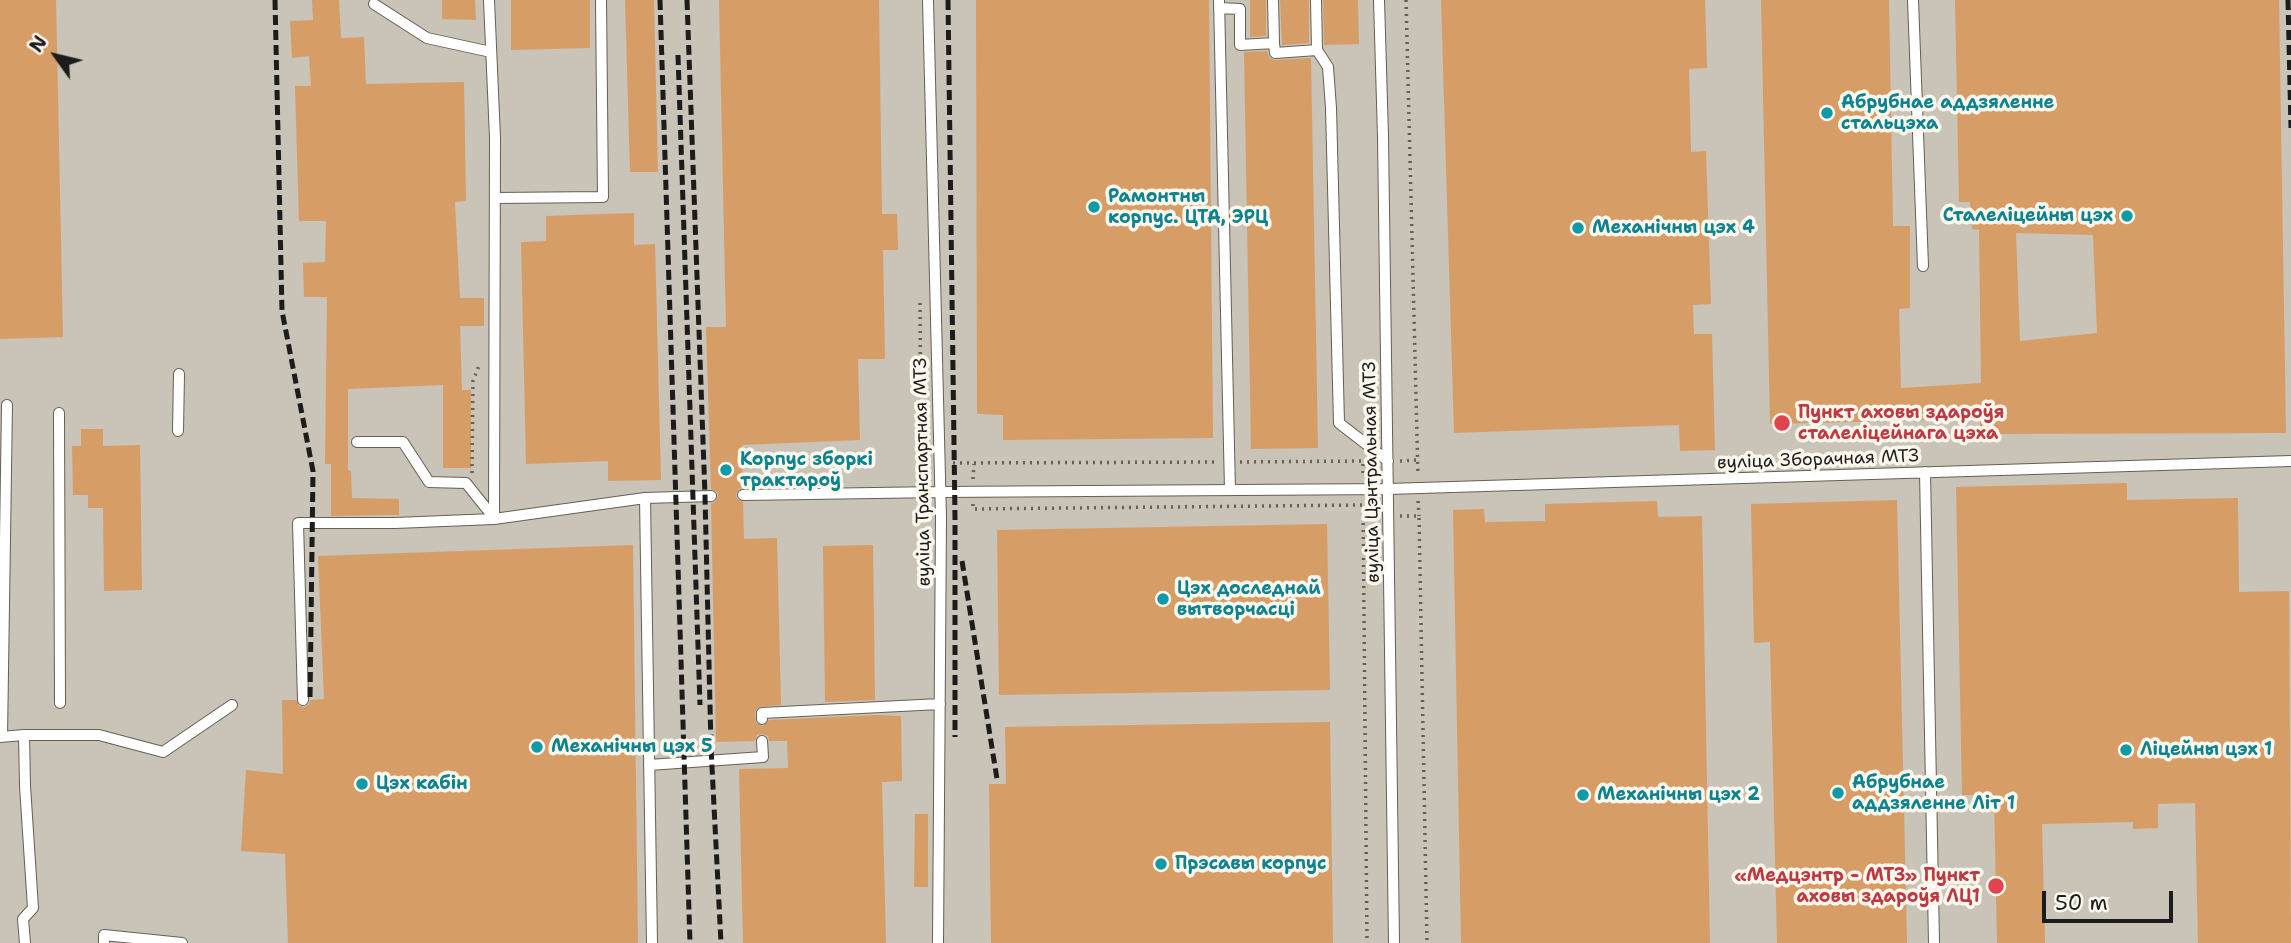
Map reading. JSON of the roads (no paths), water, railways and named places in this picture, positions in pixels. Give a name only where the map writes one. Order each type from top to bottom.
[{"type":"lane","points":[[489,0],[495,138],[494,519]]},
{"type":"lane","points":[[495,198],[603,197],[601,0]]},
{"type":"lane","name":"вуліца Транспартная МТЗ","points":[[928,0],[940,492],[939,943]]},
{"type":"lane","points":[[1273,0],[1275,52],[1317,50]]},
{"type":"lane","points":[[1316,0],[1317,50],[1328,67],[1331,108],[1339,423],[1388,461]]},
{"type":"lane","name":"вуліца Цэнтральная МТЗ","points":[[1379,0],[1394,943]]},
{"type":"lane","points":[[1913,0],[1923,266]]},
{"type":"lane","points":[[374,4],[427,38],[491,52]]},
{"type":"lane","points":[[1230,490],[1219,4],[1240,9],[1240,45],[1274,43]]},
{"type":"lane","points":[[178,431],[179,374]]},
{"type":"lane","points":[[8,405],[1,737],[99,734],[163,752],[232,705]]},
{"type":"lane","points":[[59,413],[60,703]]},
{"type":"lane","points":[[357,442],[403,442],[429,482],[466,483],[494,519]]},
{"type":"lane","name":"вуліца Зборачная МТЗ","points":[[743,495],[1388,489],[2291,461]]},
{"type":"lane","points":[[1926,472],[1934,943]]},
{"type":"lane","points":[[303,700],[298,523],[494,519],[645,498],[711,496]]},
{"type":"lane","points":[[645,498],[652,943]]},
{"type":"lane","points":[[762,719],[762,713],[940,704]]},
{"type":"lane","points":[[24,735],[33,908],[23,919],[25,943]]},
{"type":"lane","points":[[649,765],[763,757],[762,741]]},
{"type":"lane","points":[[104,943],[104,934],[182,943]]},
{"type":"railway","points":[[275,0],[282,311],[313,471],[310,700]]},
{"type":"railway","points":[[660,0],[690,943]]},
{"type":"railway","points":[[687,0],[711,747],[721,943]]},
{"type":"railway","points":[[948,0],[955,737]]},
{"type":"railway","points":[[2288,0],[2291,128]]},
{"type":"railway","points":[[678,55],[700,705]]},
{"type":"railway","points":[[962,561],[997,779]]},
{"type":"place","name":"Абрубнае аддзяленне стальцэха","points":[[1827,113]]},
{"type":"place","name":"Рамонтны корпус. ЦТА, ЭРЦ","points":[[1094,207]]},
{"type":"place","name":"Сталеліцейны цэх","points":[[2127,216]]},
{"type":"place","name":"Механічны цэх 4","points":[[1578,228]]},
{"type":"place","name":"Пункт аховы здароўя сталеліцейнага цэха","points":[[1782,423]]},
{"type":"place","name":"Корпус зборкі трактароў","points":[[726,470]]},
{"type":"place","name":"Цэх доследнай вытворчасці","points":[[1163,599]]},
{"type":"place","name":"Механічны цэх 5","points":[[537,747]]},
{"type":"place","name":"Ліцейны цэх 1","points":[[2126,750]]},
{"type":"place","name":"Цэх кабін","points":[[362,784]]},
{"type":"place","name":"Абрубнае аддзяленне Літ 1","points":[[1838,793]]},
{"type":"place","name":"Механічны цэх 2","points":[[1583,795]]},
{"type":"place","name":"Прэсавы корпус","points":[[1161,864]]},
{"type":"place","name":"«Медцэнтр - МТЗ» Пункт аховы здароўя ЛЦ1","points":[[1996,886]]}]
